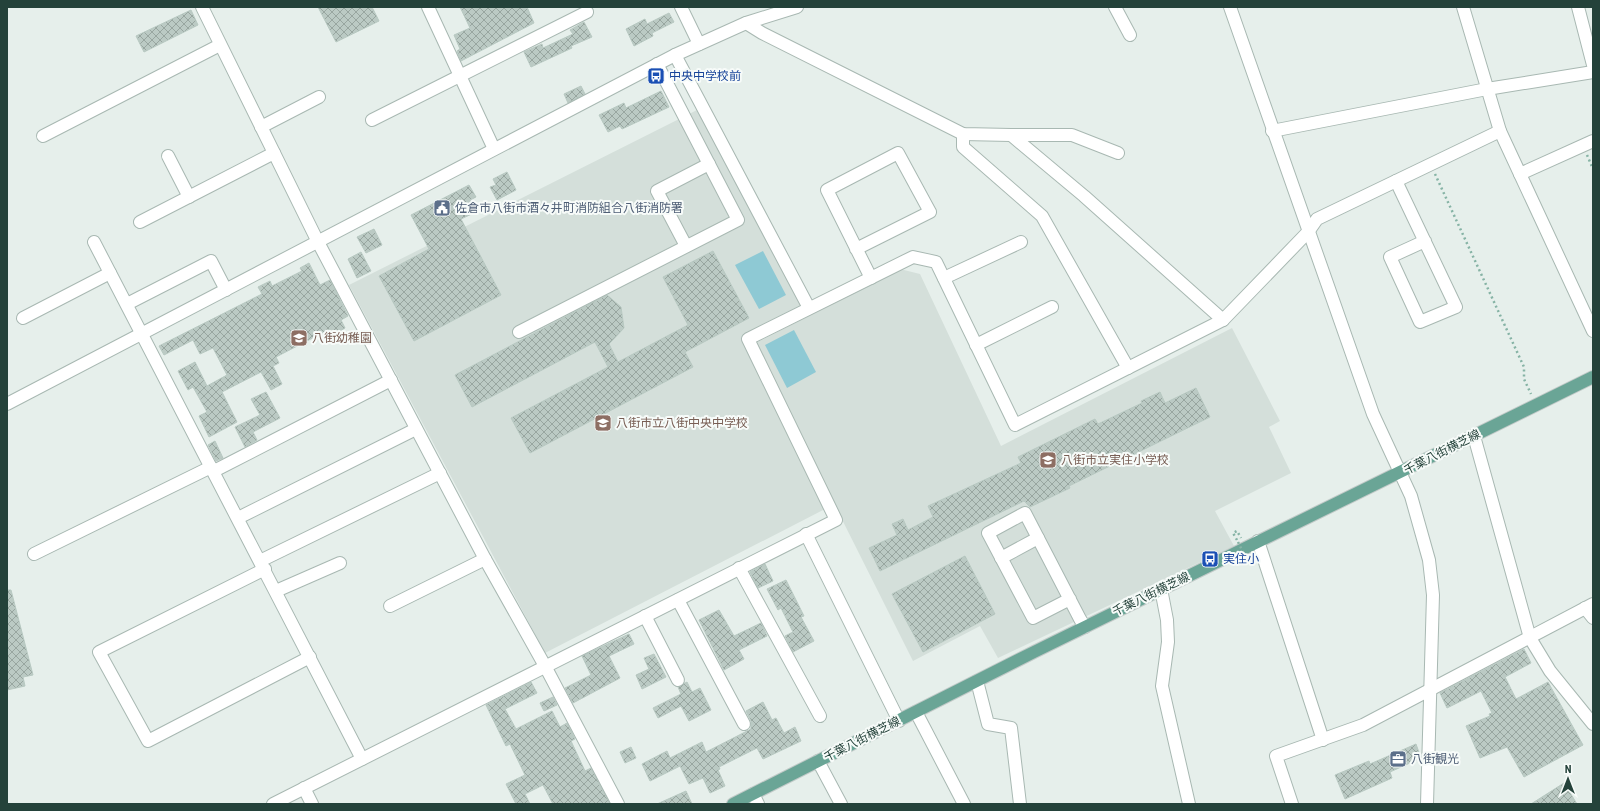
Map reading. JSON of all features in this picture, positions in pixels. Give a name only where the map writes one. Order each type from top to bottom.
[{"type":"main road","name":"千葉八街横芝線","points":[[733,804],[756,799],[818,761],[977,680],[1593,376]]},
{"type":"street","points":[[202,7],[318,242],[485,559],[546,666],[618,804]]},
{"type":"street","points":[[428,7],[494,149]]},
{"type":"street","points":[[681,7],[699,44]]},
{"type":"street","points":[[7,404],[657,64],[779,9],[797,7]]},
{"type":"street","points":[[1114,7],[1130,35]]},
{"type":"street","points":[[1230,7],[1272,131],[1373,414],[1401,472],[1419,521],[1429,560],[1433,595],[1427,804]]},
{"type":"street","points":[[1462,7],[1500,132],[1593,331]]},
{"type":"street","points":[[1578,7],[1593,65]]},
{"type":"street","points":[[372,120],[587,12]]},
{"type":"street","points":[[746,23],[762,33],[963,134],[1072,135],[1118,153]]},
{"type":"street","points":[[43,136],[220,45]]},
{"type":"street","points":[[675,55],[809,308]]},
{"type":"street","points":[[518,332],[738,220],[657,64]]},
{"type":"street","points":[[1272,131],[1487,89],[1593,72]]},
{"type":"street","points":[[261,127],[319,97]]},
{"type":"street","points":[[273,804],[836,520],[748,339],[913,257],[936,262],[1015,425],[1223,320],[1308,232],[1318,219],[1500,132]]},
{"type":"street","points":[[963,134],[963,147],[1042,216],[1128,368]]},
{"type":"street","points":[[1011,134],[1084,196],[1223,320]]},
{"type":"street","points":[[1520,174],[1593,141]]},
{"type":"street","points":[[140,222],[274,153]]},
{"type":"street","points":[[856,249],[930,212],[898,153],[827,190],[856,249],[871,278]]},
{"type":"street","points":[[168,156],[189,197]]},
{"type":"street","points":[[686,246],[657,191],[709,164]]},
{"type":"street","points":[[1396,181],[1425,241],[1456,307],[1420,322],[1390,257],[1425,241]]},
{"type":"street","points":[[94,242],[263,565],[362,759]]},
{"type":"street","points":[[944,278],[1021,242]]},
{"type":"street","points":[[127,304],[211,262],[226,290]]},
{"type":"street","points":[[23,318],[110,273]]},
{"type":"street","points":[[976,345],[1052,307]]},
{"type":"street","points":[[34,554],[212,469],[391,380]]},
{"type":"street","points":[[238,518],[416,429]]},
{"type":"street","points":[[1474,436],[1530,638],[1550,670],[1593,724]]},
{"type":"street","points":[[310,657],[148,741],[99,652],[440,473]]},
{"type":"street","points":[[1070,599],[1033,618],[988,533],[1025,513],[1085,627]]},
{"type":"street","points":[[806,534],[899,720]]},
{"type":"street","points":[[1001,558],[1038,538]]},
{"type":"street","points":[[1258,541],[1323,740]]},
{"type":"street","points":[[390,606],[485,559]]},
{"type":"street","points":[[276,591],[340,562]]},
{"type":"street","points":[[739,568],[820,716]]},
{"type":"street","points":[[1161,589],[1167,620],[1168,642],[1162,686],[1189,804]]},
{"type":"street","points":[[678,600],[744,724]]},
{"type":"street","points":[[1292,804],[1276,756],[1363,725],[1589,606],[1593,618]]},
{"type":"street","points":[[645,616],[678,680]]},
{"type":"street","points":[[977,680],[988,724],[1011,728],[1020,804]]},
{"type":"street","points":[[916,712],[964,804]]},
{"type":"street","points":[[818,761],[841,804]]},
{"type":"street","points":[[304,788],[312,804]]},
{"type":"path","points":[[1430,165],[1524,367],[1524,379],[1537,404]]},
{"type":"path","points":[[1242,541],[1237,531],[1233,533],[1244,554]]},
{"type":"shaded area","name":"八街市立八街中央中学校","points":[[697,110],[802,307],[741,337],[825,509],[545,653],[349,285]]},
{"type":"shaded area","name":"八街市立実住小学校","points":[[900,269],[920,274],[1001,446],[1232,328],[1280,421],[1269,427],[1291,473],[1215,511],[1234,546],[998,658],[980,626],[913,661],[754,344]]},
{"type":"water","points":[[763,251],[786,295],[759,309],[735,265]]},
{"type":"water","points":[[794,330],[816,372],[787,388],[765,345]]},
{"type":"building","points":[[318,7],[372,7],[379,21],[336,42]]},
{"type":"building","points":[[460,7],[527,7],[534,23],[461,61],[457,51],[460,49],[454,35],[470,28]]},
{"type":"building","points":[[191,10],[198,25],[144,52],[136,36]]},
{"type":"building","points":[[669,13],[674,22],[652,33],[653,36],[634,46],[626,29],[645,19],[647,24]]},
{"type":"building","points":[[584,22],[592,37],[531,67],[524,52],[542,44],[543,48],[573,34],[570,30]]},
{"type":"building","points":[[581,86],[585,94],[568,103],[564,94]]},
{"type":"building","points":[[661,91],[669,107],[622,129],[620,126],[608,132],[599,115],[624,103],[626,108]]},
{"type":"building","points":[[507,172],[516,190],[497,200],[490,187],[496,185],[493,179]]},
{"type":"building","points":[[469,185],[476,197],[470,200],[476,212],[461,219],[501,295],[414,341],[379,276],[429,249],[411,215]]},
{"type":"building","points":[[374,229],[382,245],[366,253],[357,237]]},
{"type":"building","points":[[713,251],[749,318],[685,352],[693,367],[530,453],[511,418],[608,367],[595,342],[472,407],[455,375],[607,295],[621,307],[624,328],[609,344],[618,362],[688,325],[663,277]]},
{"type":"building","points":[[361,252],[371,271],[357,278],[348,259]]},
{"type":"building","points":[[309,263],[320,285],[330,280],[348,316],[341,320],[345,328],[333,335],[330,329],[276,357],[279,363],[273,366],[282,384],[271,390],[261,372],[222,392],[237,422],[209,437],[199,416],[207,412],[193,387],[188,390],[178,371],[195,362],[207,386],[227,375],[213,348],[200,354],[193,340],[164,355],[159,346],[262,294],[258,287],[270,281],[272,286],[302,271],[300,268]]},
{"type":"building","points":[[1196,388],[1210,417],[1069,486],[1070,488],[1030,507],[1024,501],[880,571],[869,548],[897,535],[892,524],[903,519],[908,530],[933,517],[928,506],[1021,463],[1018,457],[1095,419],[1098,424],[1142,403],[1141,401],[1160,392],[1165,403]]},
{"type":"building","points":[[266,392],[280,418],[253,432],[257,440],[245,447],[235,427],[260,415],[251,399]]},
{"type":"building","points":[[215,441],[223,458],[216,461],[208,445]]},
{"type":"building","points":[[965,556],[995,614],[923,652],[892,594]]},
{"type":"building","points":[[765,564],[773,581],[758,588],[750,572]]},
{"type":"building","points":[[786,580],[804,616],[801,617],[814,641],[793,652],[785,636],[793,632],[781,608],[778,610],[767,589]]},
{"type":"building","points":[[7,590],[11,590],[33,675],[23,677],[25,686],[7,690]]},
{"type":"building","points":[[719,610],[734,636],[761,623],[767,636],[739,650],[744,659],[724,670],[699,620]]},
{"type":"building","points":[[629,634],[634,644],[609,656],[620,678],[573,703],[565,688],[591,675],[582,656]]},
{"type":"building","points":[[1524,649],[1531,663],[1505,677],[1516,699],[1548,682],[1583,745],[1524,777],[1507,747],[1480,758],[1466,726],[1490,716],[1489,714],[1492,713],[1481,691],[1447,708],[1440,693]]},
{"type":"building","points":[[654,654],[666,677],[642,689],[636,675],[649,669],[644,658]]},
{"type":"building","points":[[531,682],[537,693],[505,709],[516,729],[552,711],[560,727],[567,723],[575,739],[571,741],[585,771],[591,768],[610,804],[553,804],[543,785],[525,794],[530,804],[516,804],[506,784],[525,775],[510,744],[506,746],[486,705]]},
{"type":"building","points":[[687,682],[692,692],[700,688],[711,710],[689,721],[681,706],[658,718],[653,708],[681,694],[678,687]]},
{"type":"building","points":[[553,697],[557,705],[544,711],[540,703]]},
{"type":"building","points":[[763,702],[772,720],[776,718],[784,733],[795,727],[801,741],[763,759],[757,748],[719,767],[720,769],[718,770],[725,786],[710,793],[703,778],[689,784],[680,766],[650,781],[642,764],[667,751],[670,758],[702,742],[706,752],[751,729],[751,721],[746,711]]},
{"type":"building","points":[[1416,744],[1421,758],[1390,772],[1392,778],[1345,799],[1335,775],[1369,761],[1370,764]]},
{"type":"building","points":[[631,747],[636,758],[625,763],[620,752]]},
{"type":"building","points":[[1564,783],[1577,804],[1531,804]]},
{"type":"building","points":[[686,791],[692,804],[657,804]]},
{"type":"place","name":"中央中学校前","points":[[656,76]]},
{"type":"place","name":"佐倉市八街市酒々井町消防組合八街消防署","points":[[442,208]]},
{"type":"place","name":"八街幼稚園","points":[[299,338]]},
{"type":"place","name":"八街市立八街中央中学校","points":[[603,423]]},
{"type":"place","name":"八街市立実住小学校","points":[[1048,460]]},
{"type":"place","name":"実住小","points":[[1210,559]]},
{"type":"place","name":"八街観光","points":[[1398,759]]}]
